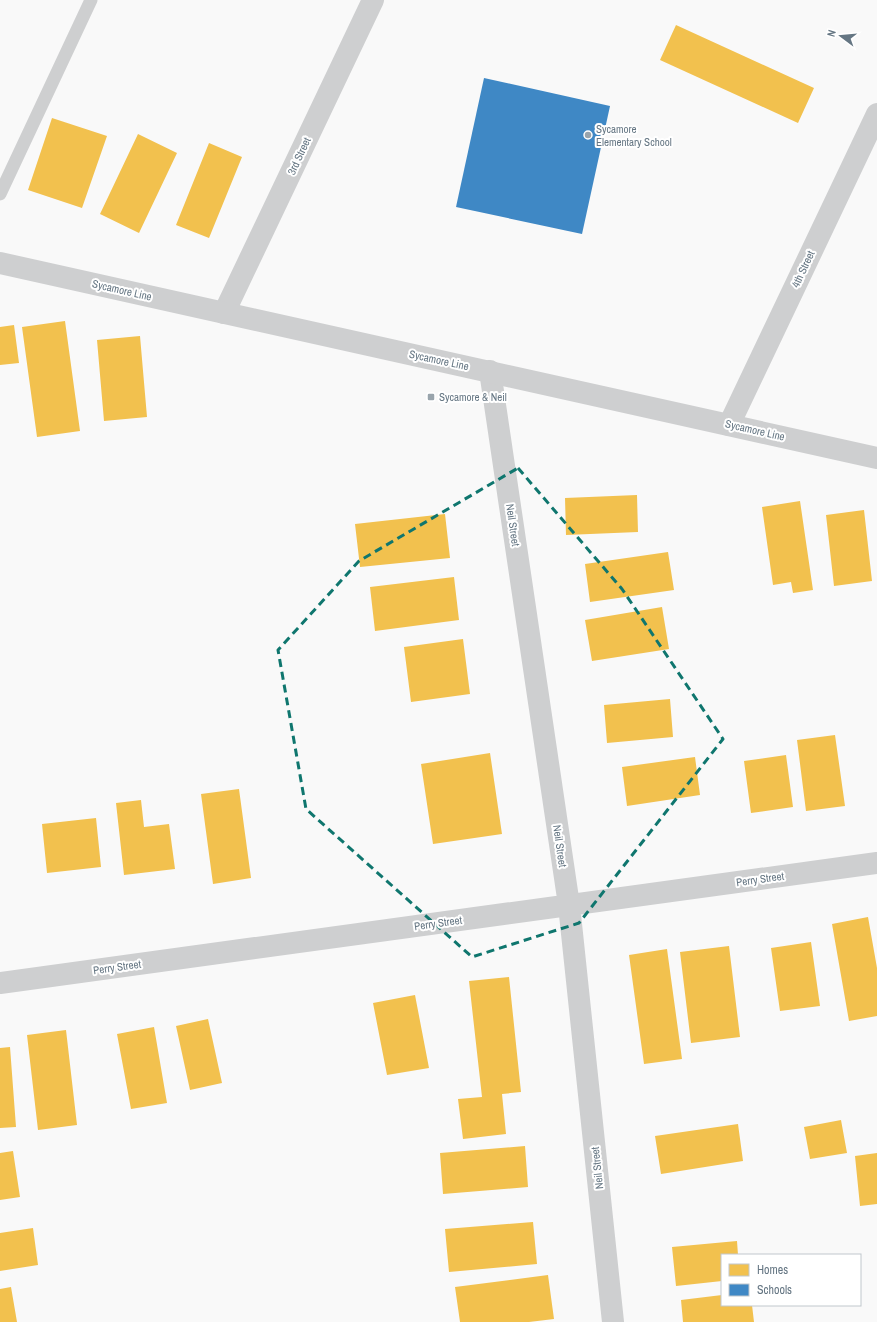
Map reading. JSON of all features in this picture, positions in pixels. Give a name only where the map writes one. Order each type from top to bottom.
[{"type":"street","name":"3rd Street","points":[[224,312],[373,0]]},
{"type":"street","name":"4th Street","points":[[729,425],[877,114]]},
{"type":"street","name":"Sycamore Line","points":[[0,262],[877,458]]},
{"type":"street","name":"Neil Street","points":[[490,372],[569,905],[613,1322]]},
{"type":"street","name":"Perry Street","points":[[0,983],[877,863]]},
{"type":"lane","points":[[0,194],[91,0]]},
{"type":"highlighted area","points":[[518,468],[622,589],[723,739],[579,923],[472,957],[306,809],[278,650],[359,561]]},
{"type":"building: Homes","points":[[676,25],[814,88],[798,123],[660,60]]},
{"type":"building: Homes","points":[[52,118],[107,136],[82,208],[28,190]]},
{"type":"building: Homes","points":[[138,134],[177,153],[139,233],[100,214]]},
{"type":"building: Homes","points":[[209,143],[242,157],[209,238],[176,225]]},
{"type":"building: Homes","points":[[65,321],[80,431],[37,437],[22,327]]},
{"type":"building: Homes","points":[[14,325],[19,363],[0,365],[0,327]]},
{"type":"building: Homes","points":[[140,336],[147,417],[104,421],[97,340]]},
{"type":"building: Homes","points":[[637,495],[638,532],[566,535],[565,498]]},
{"type":"building: Homes","points":[[800,501],[813,590],[793,593],[791,582],[773,585],[762,507]]},
{"type":"building: Homes","points":[[864,510],[872,581],[834,586],[826,515]]},
{"type":"building: Homes","points":[[445,514],[450,558],[360,567],[355,524]]},
{"type":"building: Homes","points":[[668,552],[674,590],[590,602],[585,564]]},
{"type":"building: Homes","points":[[454,577],[459,620],[375,631],[370,587]]},
{"type":"building: Homes","points":[[662,607],[669,649],[592,661],[585,620]]},
{"type":"building: Homes","points":[[463,639],[470,694],[411,702],[404,647]]},
{"type":"building: Homes","points":[[670,699],[673,737],[607,743],[604,705]]},
{"type":"building: Homes","points":[[835,735],[845,806],[806,811],[797,740]]},
{"type":"building: Homes","points":[[490,753],[502,834],[433,844],[421,764]]},
{"type":"building: Homes","points":[[786,755],[793,807],[751,813],[744,761]]},
{"type":"building: Homes","points":[[695,757],[700,795],[627,806],[622,767]]},
{"type":"building: Homes","points":[[239,789],[251,878],[213,884],[201,794]]},
{"type":"building: Homes","points":[[141,800],[144,827],[169,824],[175,869],[124,875],[116,803]]},
{"type":"building: Homes","points":[[96,818],[101,867],[47,873],[42,824]]},
{"type":"building: Homes","points":[[868,917],[877,968],[877,1016],[849,1021],[832,924]]},
{"type":"building: Homes","points":[[811,942],[820,1006],[780,1011],[771,948]]},
{"type":"building: Homes","points":[[729,946],[740,1037],[691,1043],[680,952]]},
{"type":"building: Homes","points":[[667,949],[682,1059],[644,1064],[629,955]]},
{"type":"building: Homes","points":[[509,977],[521,1092],[502,1094],[506,1134],[463,1139],[458,1099],[482,1097],[469,981]]},
{"type":"building: Homes","points":[[415,995],[429,1068],[387,1075],[373,1003]]},
{"type":"building: Homes","points":[[208,1019],[222,1083],[190,1090],[176,1026]]},
{"type":"building: Homes","points":[[154,1027],[167,1103],[131,1109],[117,1034]]},
{"type":"building: Homes","points":[[66,1030],[77,1125],[38,1130],[27,1035]]},
{"type":"building: Homes","points":[[10,1047],[16,1127],[0,1128],[0,1048]]},
{"type":"building: Homes","points":[[841,1120],[847,1153],[810,1159],[804,1127]]},
{"type":"building: Homes","points":[[738,1124],[743,1161],[661,1174],[655,1136]]},
{"type":"building: Homes","points":[[525,1146],[528,1187],[443,1194],[440,1153]]},
{"type":"building: Homes","points":[[13,1151],[20,1197],[0,1200],[0,1153]]},
{"type":"building: Homes","points":[[877,1153],[877,1204],[860,1206],[855,1156]]},
{"type":"building: Homes","points":[[533,1222],[537,1264],[449,1272],[445,1229]]},
{"type":"building: Homes","points":[[33,1228],[38,1265],[0,1271],[0,1233]]},
{"type":"building: Homes","points":[[737,1241],[738,1254],[721,1254],[721,1281],[676,1286],[672,1247]]},
{"type":"building: Homes","points":[[548,1275],[554,1319],[529,1322],[460,1322],[455,1287]]},
{"type":"building: Homes","points":[[11,1287],[17,1322],[0,1322],[0,1289]]},
{"type":"building: Homes","points":[[721,1295],[721,1306],[752,1306],[754,1322],[683,1322],[681,1300]]},
{"type":"building: Schools","points":[[484,78],[610,106],[582,234],[456,207]]},
{"type":"place","name":"Sycamore Elementary School","points":[[588,135]]},
{"type":"place","name":"Sycamore & Neil","points":[[431,397]]}]
